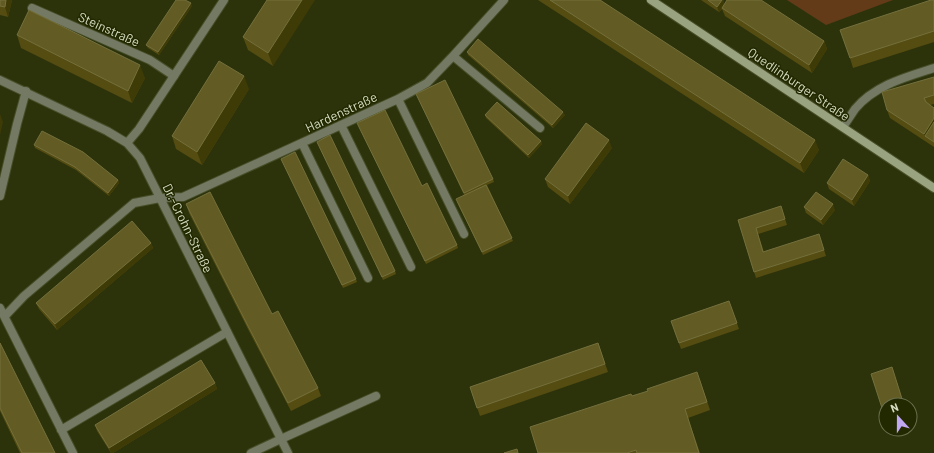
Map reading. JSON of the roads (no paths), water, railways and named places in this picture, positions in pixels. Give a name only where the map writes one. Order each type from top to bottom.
[{"type":"main road","name":"Quedlinburger Straße","points":[[651,0],[934,188]]},
{"type":"street","points":[[127,143],[139,129],[224,0]]},
{"type":"street","name":"Hardenstraße","points":[[5,316],[24,296],[134,203],[160,198],[183,197],[398,99],[427,83],[504,0]]},
{"type":"street","name":"Steinstraße","points":[[32,8],[150,60],[174,76]]},
{"type":"street","points":[[453,56],[540,128]]},
{"type":"street","points":[[843,127],[855,109],[870,95],[898,80],[934,68]]},
{"type":"street","name":"Dr.-Crohn-Straße","points":[[0,80],[107,131],[127,143],[140,158],[288,453]]},
{"type":"street","points":[[0,196],[26,92]]},
{"type":"street","points":[[398,99],[464,234]]},
{"type":"street","points":[[341,125],[411,267]]},
{"type":"street","points":[[302,143],[368,278]]},
{"type":"street","points":[[0,308],[73,453]]},
{"type":"street","points":[[61,430],[227,332]]},
{"type":"street","points":[[250,453],[376,396]]}]
